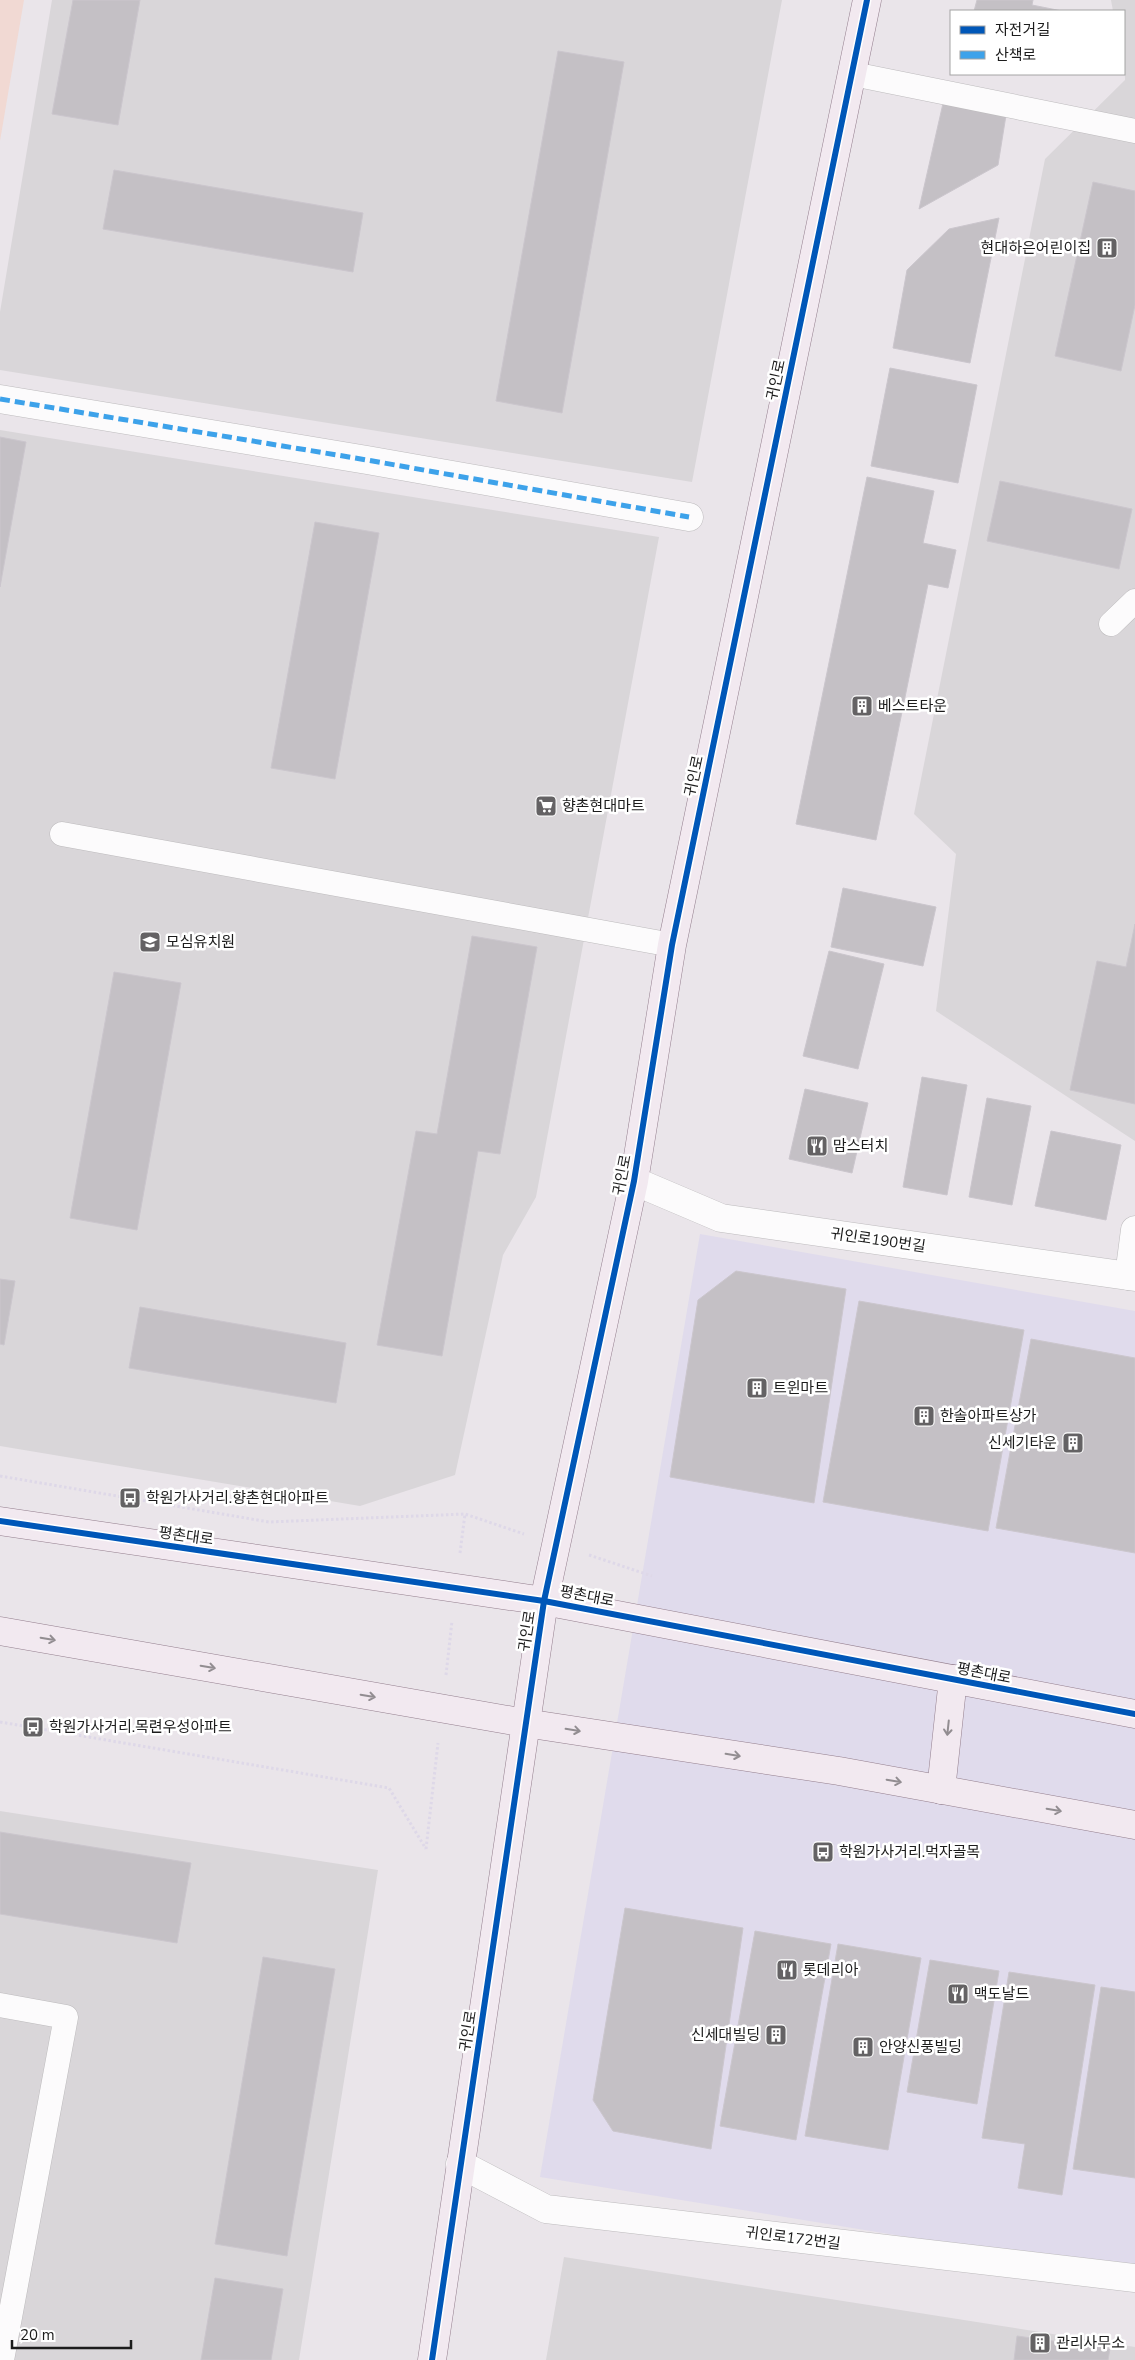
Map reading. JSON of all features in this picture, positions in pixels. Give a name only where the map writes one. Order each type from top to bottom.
[{"type":"street","name":"귀인로","points":[[432,2360],[460,2164],[507,1862],[524,1723],[544,1601],[634,1181],[672,945],[867,0]]},
{"type":"street","points":[[0,399],[367,460],[689,517]]},
{"type":"street","name":"귀인로190번길","points":[[634,1181],[721,1218],[1132,1277],[1135,1230]]},
{"type":"street","name":"평촌대로","points":[[0,1521],[544,1601],[1135,1714]]},
{"type":"street","points":[[0,1630],[442,1709],[839,1771],[1135,1824]]},
{"type":"street","points":[[941,1790],[953,1679]]},
{"type":"street","name":"귀인로172번길","points":[[460,2164],[546,2209],[1135,2278]]},
{"type":"lane","points":[[853,74],[1135,131]]},
{"type":"lane","points":[[1111,624],[1135,601]]},
{"type":"lane","points":[[62,834],[672,945]]},
{"type":"lane","points":[[0,2005],[66,2017],[2,2360]]},
{"type":"path","points":[[0,1476],[269,1522],[465,1514],[652,1576]]},
{"type":"path","points":[[0,1722],[389,1788],[426,1849],[465,1514]]},
{"type":"shaded area","points":[[0,0],[24,0],[0,141]]},
{"type":"shaded area","points":[[52,0],[782,0],[692,482],[0,370],[0,312]]},
{"type":"shaded area","points":[[1111,0],[1135,0],[1135,1141],[936,1011],[956,854],[914,814],[1045,159],[1125,80],[1125,10],[1113,10]]},
{"type":"shaded area","points":[[0,430],[659,537],[536,1197],[503,1255],[455,1475],[360,1506],[0,1446]]},
{"type":"shaded area","points":[[700,1234],[1135,1311],[1135,2274],[540,2177]]},
{"type":"shaded area","points":[[0,1811],[378,1870],[299,2360],[0,2360]]},
{"type":"shaded area","points":[[564,2257],[1135,2347],[1135,2360],[546,2360]]},
{"type":"building","points":[[73,0],[140,0],[118,125],[52,114]]},
{"type":"building","points":[[977,0],[1033,0],[1032,5],[1057,10],[974,10]]},
{"type":"building","points":[[558,51],[624,62],[562,413],[496,401]]},
{"type":"building","points":[[944,99],[1007,109],[998,165],[919,209]]},
{"type":"building","points":[[114,170],[363,213],[353,272],[103,229]]},
{"type":"building","name":"현대하은어린이집","points":[[1093,182],[1135,191],[1135,305],[1121,371],[1055,356]]},
{"type":"building","points":[[999,218],[970,363],[893,348],[907,270],[949,229]]},
{"type":"building","points":[[890,368],[977,385],[958,483],[871,466]]},
{"type":"building","points":[[0,437],[26,442],[0,587]]},
{"type":"building","name":"베스트타운","points":[[867,477],[934,491],[923,543],[956,550],[948,588],[928,584],[876,840],[796,824]]},
{"type":"building","points":[[1000,481],[1132,509],[1119,569],[987,541]]},
{"type":"building","points":[[315,522],[379,533],[335,779],[271,768]]},
{"type":"building","points":[[843,888],[936,907],[923,966],[831,947]]},
{"type":"building","points":[[1135,924],[1135,1104],[1070,1090],[1097,961],[1126,967]]},
{"type":"building","points":[[472,936],[537,947],[500,1154],[478,1151],[442,1356],[377,1345],[416,1131],[437,1134]]},
{"type":"building","points":[[829,951],[884,964],[858,1069],[803,1056]]},
{"type":"building","points":[[114,972],[181,983],[137,1230],[70,1218]]},
{"type":"building","points":[[922,1077],[967,1085],[947,1195],[903,1187]]},
{"type":"building","points":[[805,1089],[868,1103],[852,1173],[789,1159]]},
{"type":"building","points":[[987,1098],[1031,1106],[1012,1205],[969,1197]]},
{"type":"building","points":[[1051,1131],[1121,1145],[1106,1220],[1035,1206]]},
{"type":"building","name":"트윈마트","points":[[736,1271],[846,1289],[814,1503],[670,1477],[698,1300]]},
{"type":"building","points":[[0,1279],[15,1281],[4,1345],[0,1344]]},
{"type":"building","name":"한솔아파트상가","points":[[859,1301],[1024,1330],[988,1531],[823,1502]]},
{"type":"building","points":[[140,1307],[346,1343],[336,1403],[129,1368]]},
{"type":"building","name":"신세기타운","points":[[1031,1339],[1135,1358],[1135,1553],[996,1528]]},
{"type":"building","points":[[0,1832],[191,1863],[177,1943],[0,1914]]},
{"type":"building","points":[[625,1908],[743,1928],[711,2149],[613,2131],[593,2100]]},
{"type":"building","name":"신세대빌딩","points":[[755,1931],[831,1944],[796,2140],[720,2126]]},
{"type":"building","name":"안양신풍빌딩","points":[[838,1944],[921,1958],[888,2150],[805,2136]]},
{"type":"building","points":[[263,1957],[335,1969],[287,2256],[215,2244]]},
{"type":"building","points":[[930,1960],[999,1971],[977,2104],[907,2092]]},
{"type":"building","points":[[1009,1972],[1095,1985],[1062,2195],[1018,2188],[1025,2144],[982,2138]]},
{"type":"building","points":[[1101,1987],[1135,1992],[1135,2178],[1073,2169]]},
{"type":"building","points":[[215,2278],[283,2289],[271,2360],[201,2360]]},
{"type":"building","name":"관리사무소","points":[[1017,2336],[1110,2349],[1108,2360],[1014,2360]]},
{"type":"marked path","points":[[0,399],[367,460],[689,517]]},
{"type":"cycle path","points":[[432,2360],[544,1601],[634,1181],[672,945],[867,0]]},
{"type":"cycle path","points":[[0,1521],[544,1601],[1135,1714]]},
{"type":"place","name":"현대하은어린이집","points":[[1107,248]]},
{"type":"place","name":"베스트타운","points":[[862,706]]},
{"type":"place","name":"향촌현대마트","points":[[546,806]]},
{"type":"place","name":"모심유치원","points":[[150,942]]},
{"type":"place","name":"맘스터치","points":[[817,1146]]},
{"type":"place","name":"트윈마트","points":[[757,1388]]},
{"type":"place","name":"한솔아파트상가","points":[[924,1416]]},
{"type":"place","name":"신세기타운","points":[[1073,1443]]},
{"type":"place","name":"학원가사거리.향촌현대아파트","points":[[130,1498]]},
{"type":"place","name":"학원가사거리.목련우성아파트","points":[[33,1727]]},
{"type":"place","name":"학원가사거리.먹자골목","points":[[823,1852]]},
{"type":"place","name":"롯데리아","points":[[787,1970]]},
{"type":"place","name":"맥도날드","points":[[958,1994]]},
{"type":"place","name":"신세대빌딩","points":[[776,2035]]},
{"type":"place","name":"안양신풍빌딩","points":[[863,2047]]},
{"type":"place","name":"관리사무소","points":[[1040,2343]]}]
